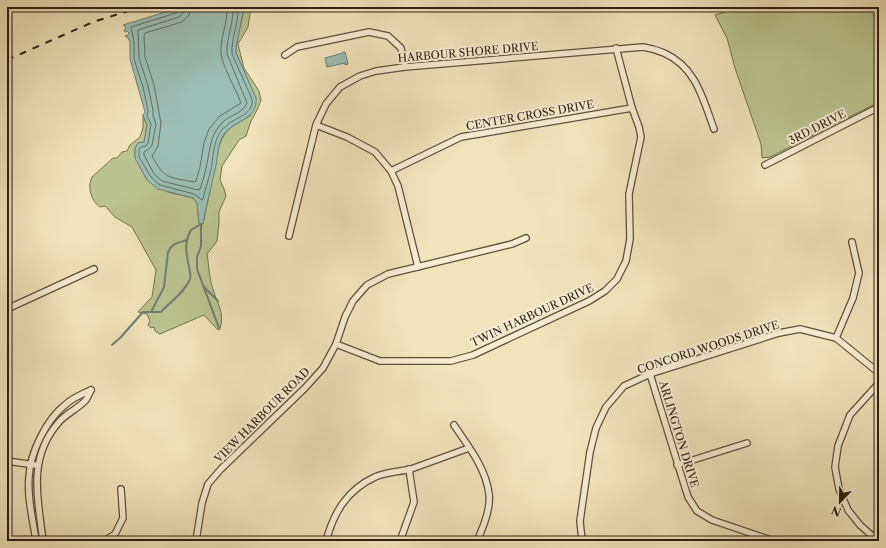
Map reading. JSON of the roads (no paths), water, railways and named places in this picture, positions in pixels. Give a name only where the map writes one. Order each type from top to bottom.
[{"type":"street","points":[[285,55],[297,47],[369,32],[388,36],[400,48],[405,67]]},
{"type":"street","name":"HARBOUR SHORE DRIVE","points":[[289,236],[316,125],[326,104],[340,87],[360,76],[376,71],[405,67],[643,46],[663,52],[677,60],[688,70],[697,83],[714,129]]},
{"type":"street","name":"TWIN HARBOUR DRIVE","points":[[336,344],[380,361],[451,361],[480,351],[589,301],[604,291],[617,279],[626,261],[630,239],[629,194],[641,137],[616,48]]},
{"type":"street","name":"3RD DRIVE","points":[[764,165],[879,107]]},
{"type":"street","name":"CENTER CROSS DRIVE","points":[[391,171],[461,137],[632,108]]},
{"type":"street","points":[[316,125],[347,137],[375,152],[391,171],[398,186],[418,267]]},
{"type":"street","name":"VIEW HARBOUR ROAD","points":[[196,541],[202,503],[208,484],[221,469],[324,368],[336,344],[345,317],[353,301],[367,285],[388,274],[512,244],[526,238]]},
{"type":"street","points":[[836,338],[853,298],[859,273],[852,242]]},
{"type":"street","points":[[7,309],[94,269]]},
{"type":"street","name":"CONCORD WOODS DRIVE","points":[[582,541],[580,521],[590,452],[596,428],[606,407],[624,386],[650,374],[779,333],[800,329],[836,338],[879,373]]},
{"type":"street","name":"ARLINGTON DRIVE","points":[[650,374],[677,465],[688,497],[697,511],[712,520],[774,541]]},
{"type":"street","points":[[874,540],[848,510],[839,489],[835,468],[838,446],[850,416],[879,383]]},
{"type":"street","points":[[36,541],[29,495],[29,477],[34,465],[47,440],[58,423],[68,413],[86,400],[91,390],[80,394],[64,405],[49,423],[37,445],[34,465],[43,541]]},
{"type":"street","points":[[454,425],[484,473],[490,494],[485,523],[477,541]]},
{"type":"street","points":[[677,465],[747,443]]},
{"type":"street","points":[[326,541],[340,505],[356,488],[376,476],[409,469],[469,448]]},
{"type":"street","points":[[7,461],[34,465]]},
{"type":"street","points":[[400,541],[414,502],[409,469]]},
{"type":"street","points":[[104,541],[116,534],[123,518],[120,489]]},
{"type":"water","points":[[182,7],[242,7],[243,13],[236,53],[256,98],[256,105],[253,111],[244,119],[228,129],[222,138],[203,224],[199,223],[197,203],[193,198],[158,189],[147,180],[135,158],[135,148],[138,143],[144,142],[147,125],[143,115],[145,112],[130,59],[130,42],[125,36],[129,33],[127,31],[125,32],[124,30],[126,28],[123,25]]},
{"type":"water","points":[[345,52],[348,64],[345,65],[345,63],[327,67],[325,58]]},
{"type":"waterway","points":[[201,224],[201,246],[197,257],[197,269],[219,328]]},
{"type":"waterway","points":[[112,345],[143,312],[161,312],[188,284],[190,272],[186,252],[186,243],[191,230],[201,224]]},
{"type":"waterway","points":[[151,312],[164,287],[168,252],[173,245],[187,240]]},
{"type":"waterway","points":[[204,287],[218,301]]},
{"type":"railway","points":[[7,60],[93,22],[141,7]]}]
